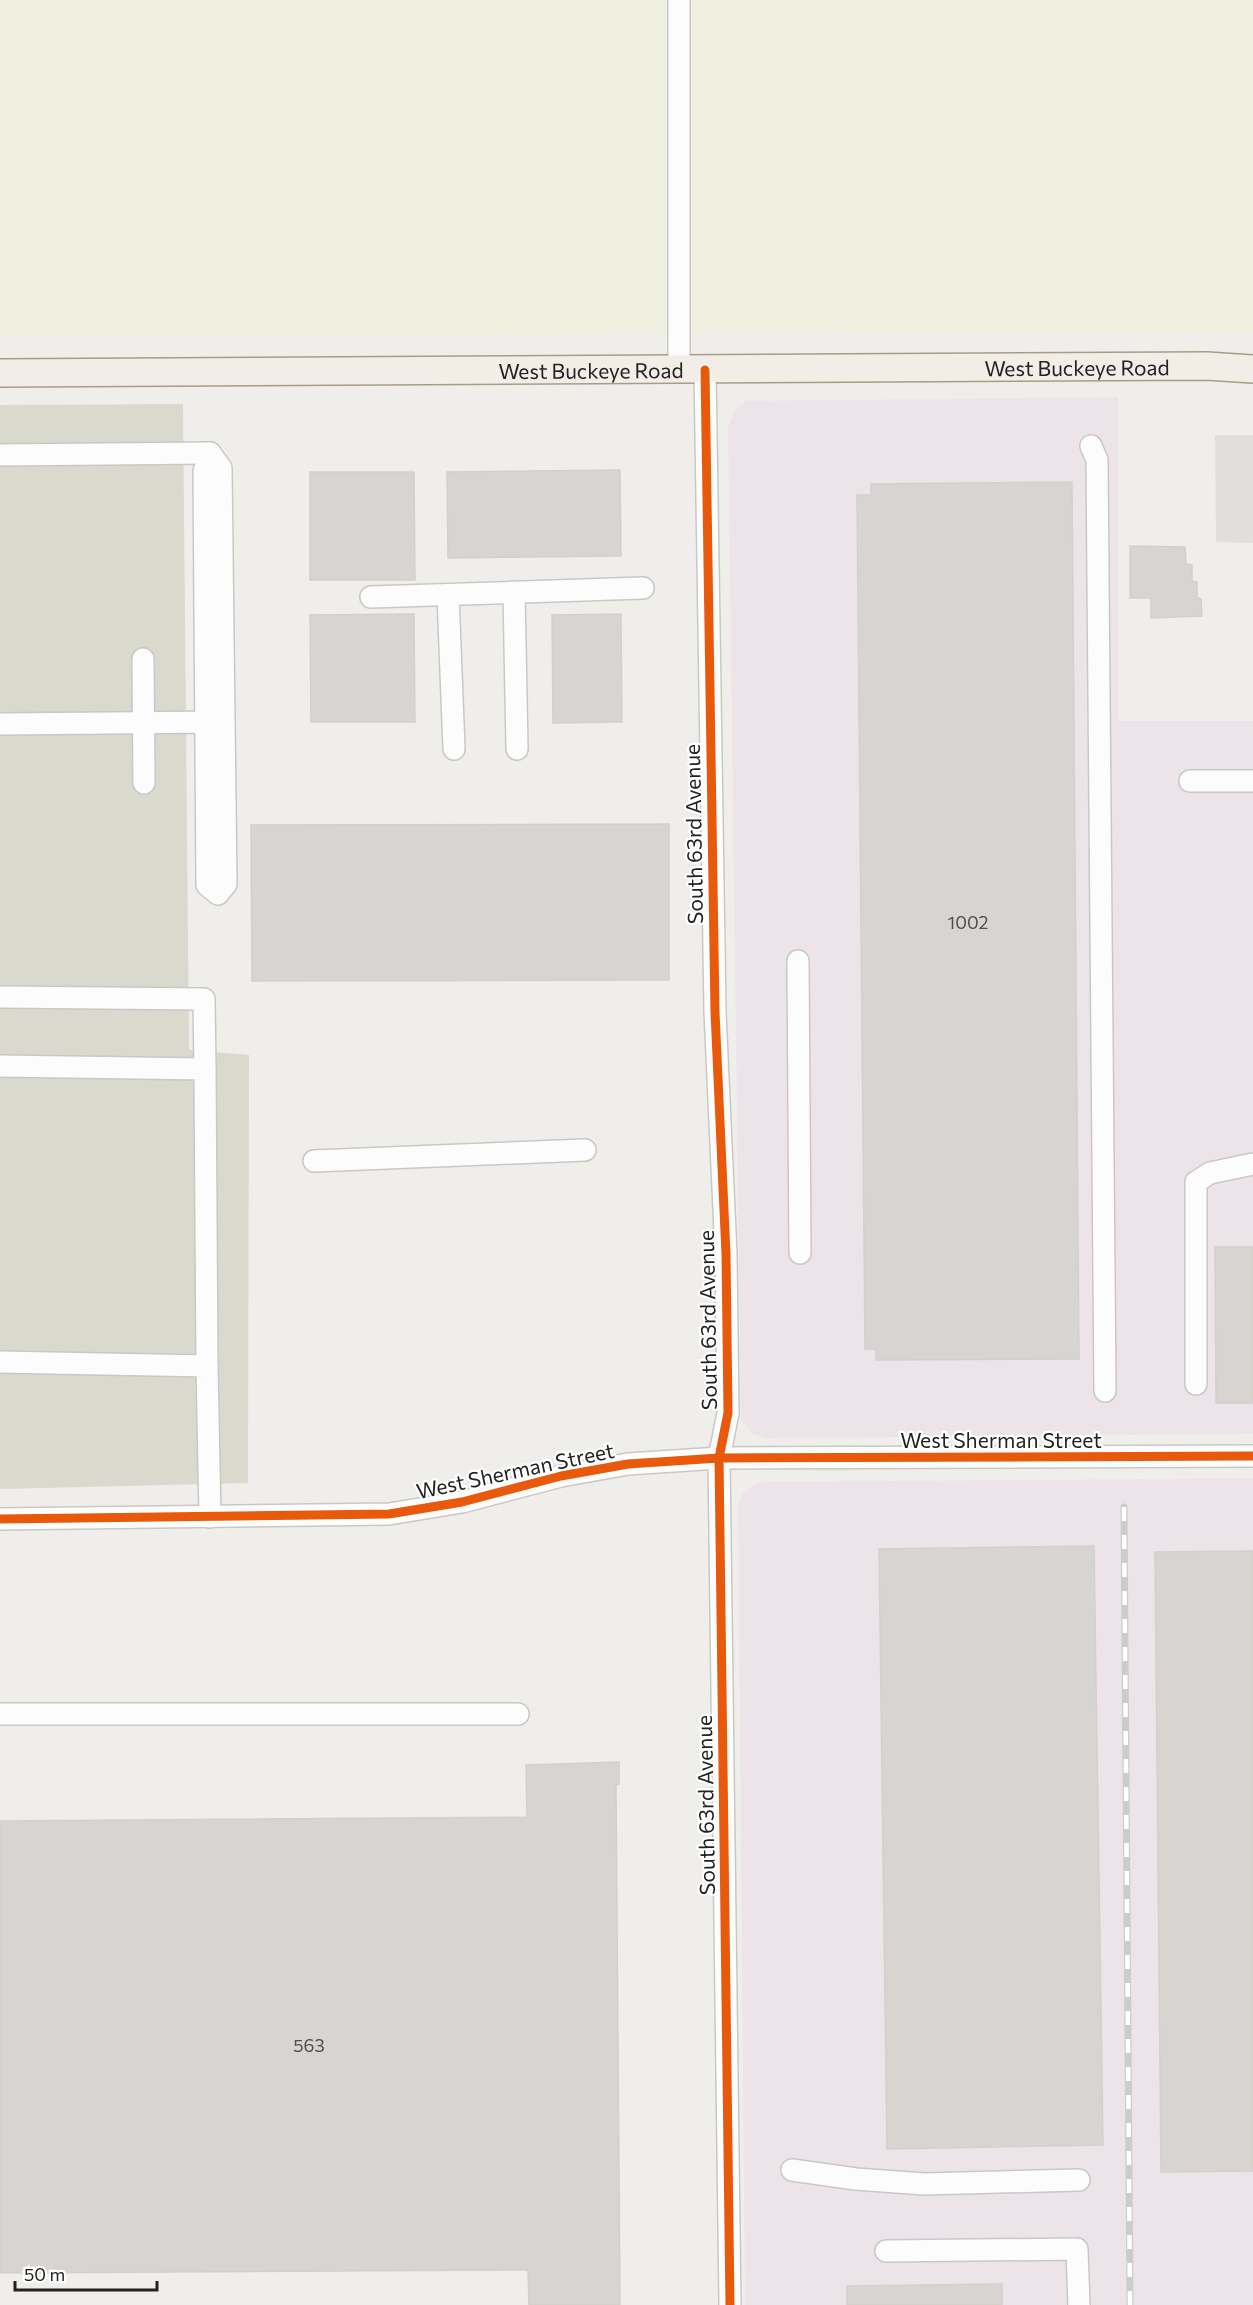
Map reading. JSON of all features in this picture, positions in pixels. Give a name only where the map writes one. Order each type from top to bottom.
[{"type":"main road","name":"West Buckeye Road","points":[[0,373],[1207,366],[1253,369]]},
{"type":"street","name":"South 63rd Avenue","points":[[679,0],[714,1000],[726,1254],[728,1413],[719,1458],[730,2305]]},
{"type":"street","points":[[1091,446],[1098,460],[1105,1391]]},
{"type":"street","points":[[0,455],[210,453],[221,468],[215,722],[207,885],[218,894],[226,884],[215,722]]},
{"type":"street","points":[[371,597],[643,588]]},
{"type":"street","points":[[514,592],[517,748]]},
{"type":"street","points":[[448,594],[454,749]]},
{"type":"street","points":[[143,659],[144,783]]},
{"type":"street","points":[[0,724],[215,722]]},
{"type":"street","points":[[1190,781],[1253,781]]},
{"type":"street","points":[[798,961],[800,1253]]},
{"type":"street","points":[[0,996],[204,999],[210,1517]]},
{"type":"street","points":[[0,1066],[205,1069]]},
{"type":"street","points":[[314,1161],[585,1150]]},
{"type":"street","points":[[1196,1384],[1196,1182],[1210,1173],[1253,1164]]},
{"type":"street","points":[[0,1362],[207,1365]]},
{"type":"street","name":"West Sherman Street","points":[[0,1520],[389,1514],[462,1502],[561,1476],[628,1464],[719,1458],[1253,1456]]},
{"type":"street","points":[[0,1714],[518,1714]]},
{"type":"street","points":[[792,2170],[856,2179],[924,2184],[1079,2180]]},
{"type":"street","points":[[886,2251],[1077,2249],[1079,2305]]},
{"type":"shaded area","points":[[1118,397],[1118,721],[1253,721],[1253,1434],[767,1438],[752,1434],[741,1420],[728,427],[736,409],[747,401]]},
{"type":"shaded area","points":[[183,404],[189,1050],[249,1055],[248,1483],[0,1489],[0,405]]},
{"type":"shaded area","points":[[1215,435],[1253,435],[1253,543],[1216,542]]},
{"type":"shaded area","points":[[1253,1478],[1253,2305],[745,2305],[738,1506],[742,1494],[756,1483],[766,1482]]},
{"type":"green space","points":[[0,0],[1253,0],[1253,332],[0,336]]},
{"type":"building","points":[[620,470],[621,556],[448,558],[447,472]]},
{"type":"building","points":[[310,472],[414,472],[415,580],[310,580]]},
{"type":"building","points":[[1072,482],[1079,1359],[876,1360],[876,1349],[865,1349],[857,495],[871,495],[871,484]]},
{"type":"building","points":[[1130,546],[1185,547],[1186,564],[1192,565],[1192,581],[1197,582],[1197,597],[1201,599],[1202,616],[1151,618],[1151,598],[1130,598]]},
{"type":"building","points":[[414,614],[415,722],[311,722],[310,615]]},
{"type":"building","points":[[621,614],[622,722],[553,723],[552,615]]},
{"type":"building","points":[[669,824],[669,980],[252,981],[251,825]]},
{"type":"building","points":[[1215,1247],[1253,1247],[1253,1403],[1216,1403]]},
{"type":"building","points":[[1094,1546],[1103,2145],[887,2149],[879,1549]]},
{"type":"building","points":[[1253,1551],[1253,2171],[1161,2172],[1155,1552]]},
{"type":"building","points":[[619,1762],[619,1784],[616,1785],[620,2305],[529,2305],[528,2270],[0,2273],[0,1821],[527,1817],[526,1765]]},
{"type":"building","points":[[1002,2284],[1002,2305],[847,2305],[847,2286]]},
{"type":"railway","points":[[1124,1507],[1130,2305]]},
{"type":"cycle path","points":[[705,370],[715,1012],[726,1254],[728,1413],[719,1458],[730,2305]]},
{"type":"cycle path","points":[[0,1519],[389,1514],[462,1502],[561,1476],[628,1464],[719,1458],[1253,1456]]}]
